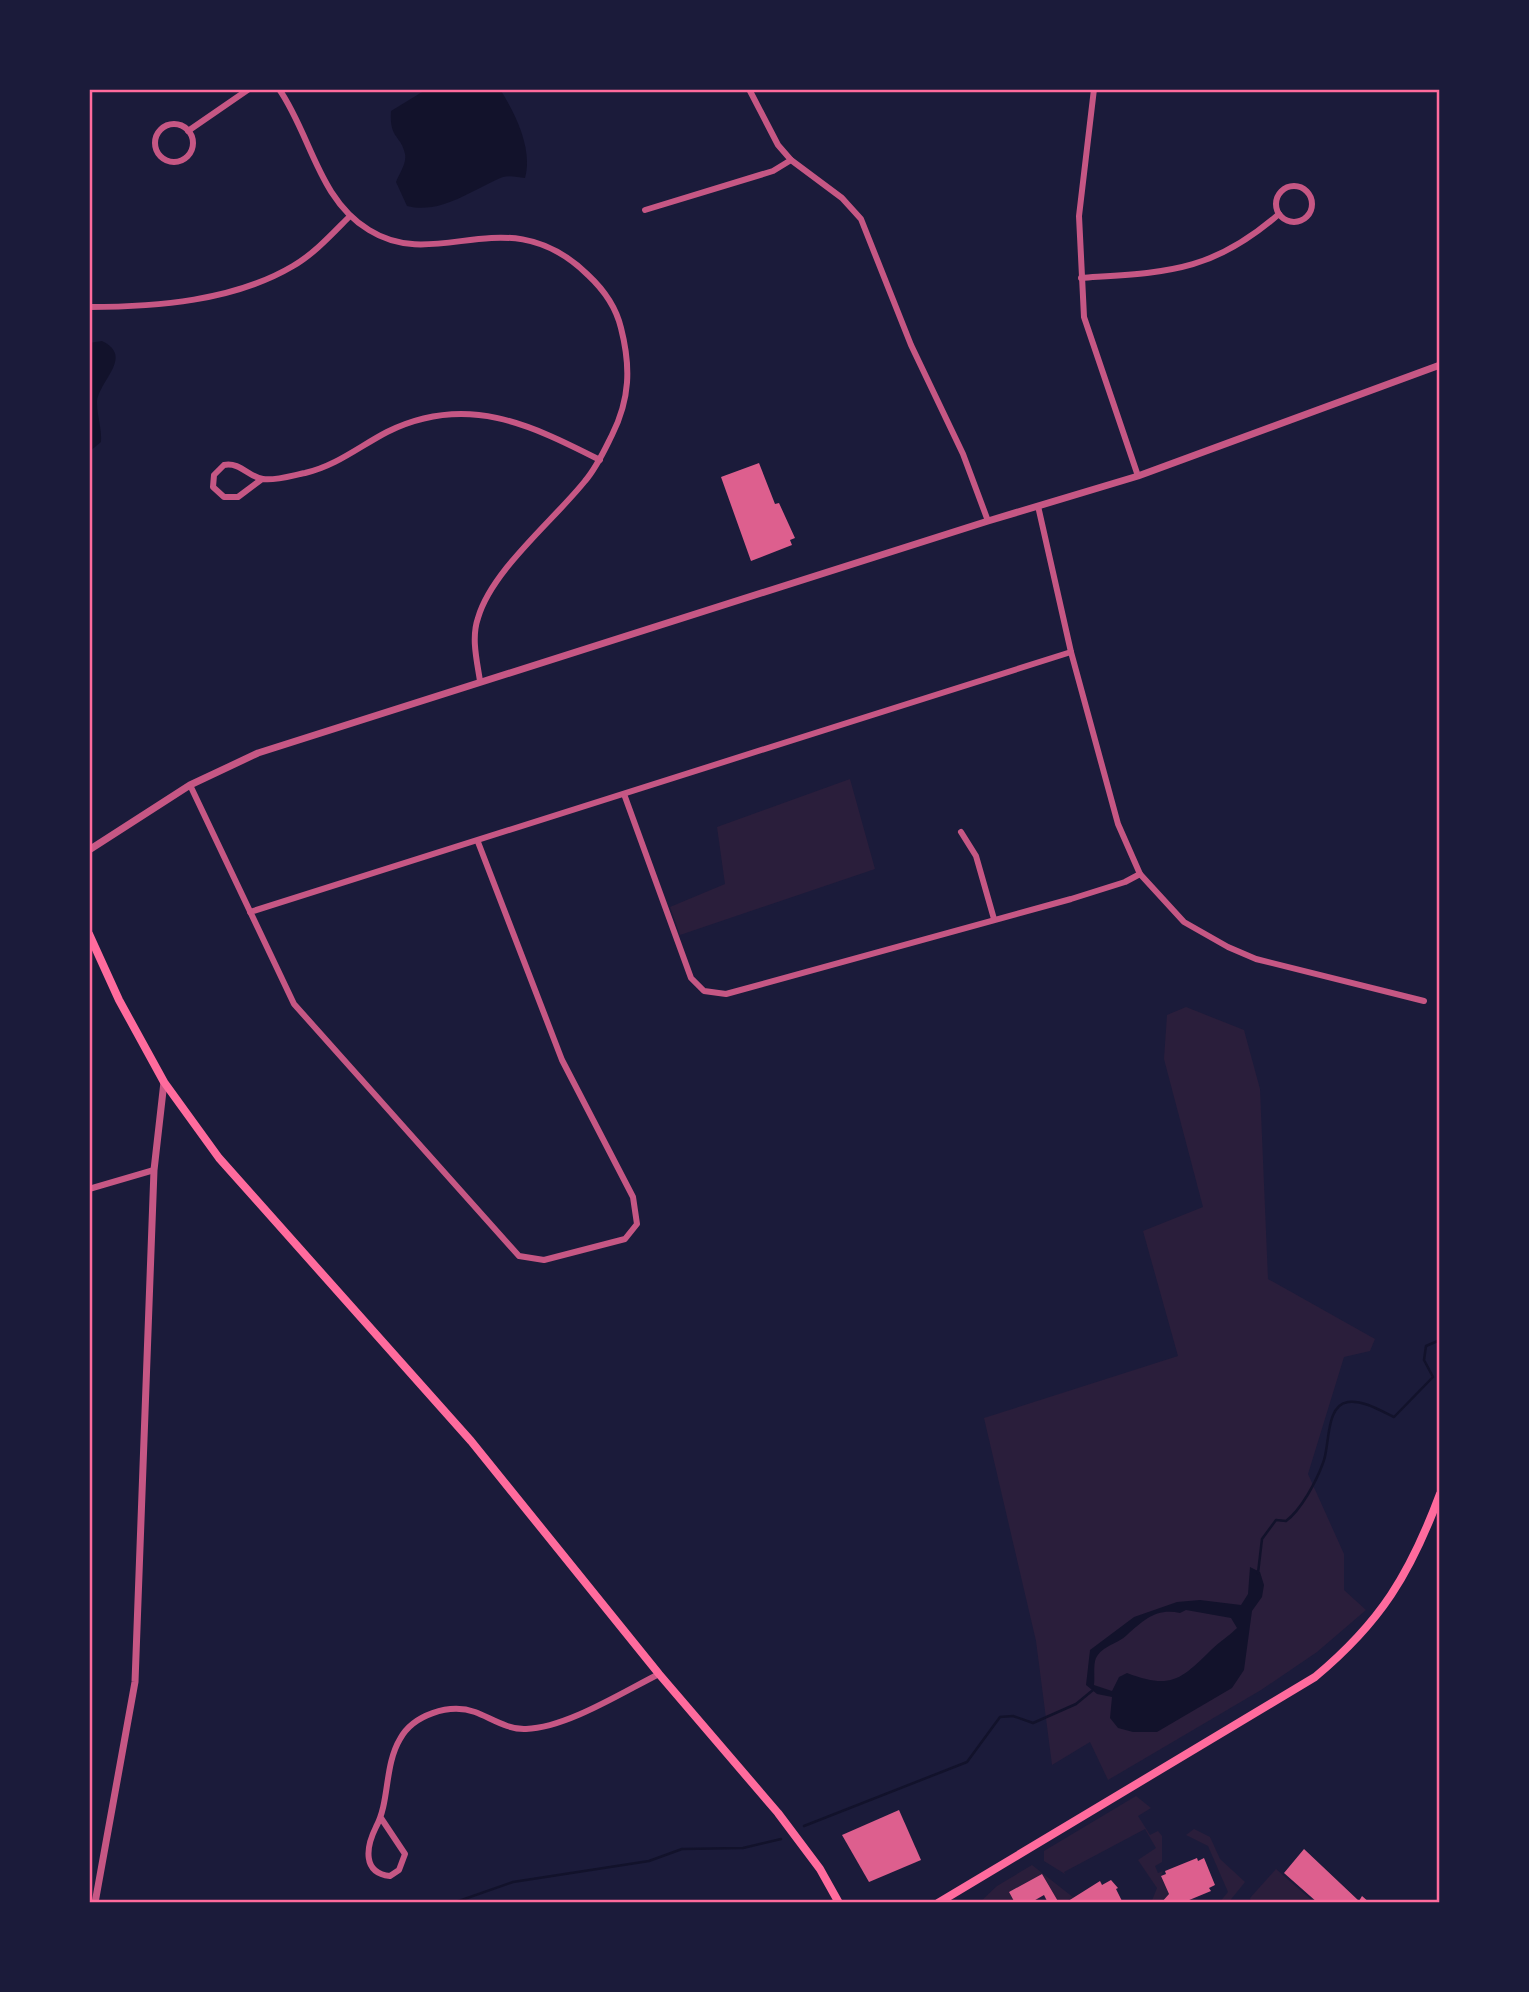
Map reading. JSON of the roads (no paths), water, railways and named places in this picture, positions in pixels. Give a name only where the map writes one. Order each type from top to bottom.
[{"type":"main road","points":[[89,934],[119,1000],[164,1082],[219,1158],[471,1441],[659,1674],[778,1813],[820,1869],[839,1903]]},
{"type":"main road","points":[[944,1901],[1314,1677],[1366,1629],[1392,1596],[1412,1563],[1440,1494]]},
{"type":"street","points":[[188,131],[249,89]]},
{"type":"street","points":[[279,89],[331,195],[349,216],[371,232],[400,244],[433,244],[499,235],[528,240],[575,262],[609,300],[619,320],[627,357],[628,391],[618,424],[586,481],[516,558],[485,602],[475,633],[480,681]]},
{"type":"street","points":[[749,89],[765,125],[791,160],[842,198],[861,219],[911,345],[963,454],[988,521]]},
{"type":"street","points":[[1094,89],[1079,216],[1084,317],[1138,477]]},
{"type":"street","points":[[177,125],[188,131],[192,148],[185,158],[174,162],[158,154],[155,142],[165,127],[177,125]]},
{"type":"street","points":[[645,209],[773,171],[791,160]]},
{"type":"street","points":[[1299,187],[1310,196],[1310,211],[1303,220],[1293,222],[1279,214],[1277,200],[1285,189],[1299,187]]},
{"type":"street","points":[[1081,278],[1164,272],[1207,260],[1229,252],[1279,214]]},
{"type":"street","points":[[89,307],[158,303],[227,293],[295,265],[349,216]]},
{"type":"street","points":[[89,850],[190,785],[258,753],[988,521],[1138,477],[1440,365]]},
{"type":"street","points":[[262,479],[230,464],[217,470],[213,487],[224,497],[238,497],[262,479],[307,472],[339,460],[389,431],[417,420],[449,414],[485,415],[517,421],[600,460]]},
{"type":"street","points":[[1038,506],[1071,652],[1118,824],[1140,874],[1184,922],[1227,947],[1255,959],[1424,1001]]},
{"type":"street","points":[[250,912],[478,842],[1071,652]]},
{"type":"street","points":[[190,785],[294,1004],[519,1256],[544,1260],[625,1239],[637,1224],[633,1197],[562,1060],[478,842]]},
{"type":"street","points":[[624,794],[691,978],[704,991],[726,994],[1125,882],[1140,874]]},
{"type":"street","points":[[961,832],[976,856],[994,919]]},
{"type":"street","points":[[95,1903],[135,1682],[154,1170],[164,1082]]},
{"type":"street","points":[[89,1189],[154,1170]]},
{"type":"street","points":[[381,1818],[405,1854],[399,1870],[390,1876],[375,1872],[369,1864],[368,1850],[381,1818],[385,1787],[400,1739],[421,1717],[440,1712],[471,1711],[524,1730],[573,1715],[659,1674]]},
{"type":"waterway","points":[[1258,1573],[1262,1539],[1276,1520],[1286,1521],[1292,1516],[1316,1479],[1325,1456],[1335,1411],[1341,1405],[1354,1402],[1372,1406],[1394,1417],[1433,1377],[1424,1360],[1426,1346],[1440,1340]]},
{"type":"waterway","points":[[804,1826],[967,1762],[1000,1717],[1013,1716],[1033,1723],[1076,1704],[1093,1690]]},
{"type":"waterway","points":[[453,1903],[513,1882],[649,1861],[682,1849],[743,1848],[781,1839]]}]
